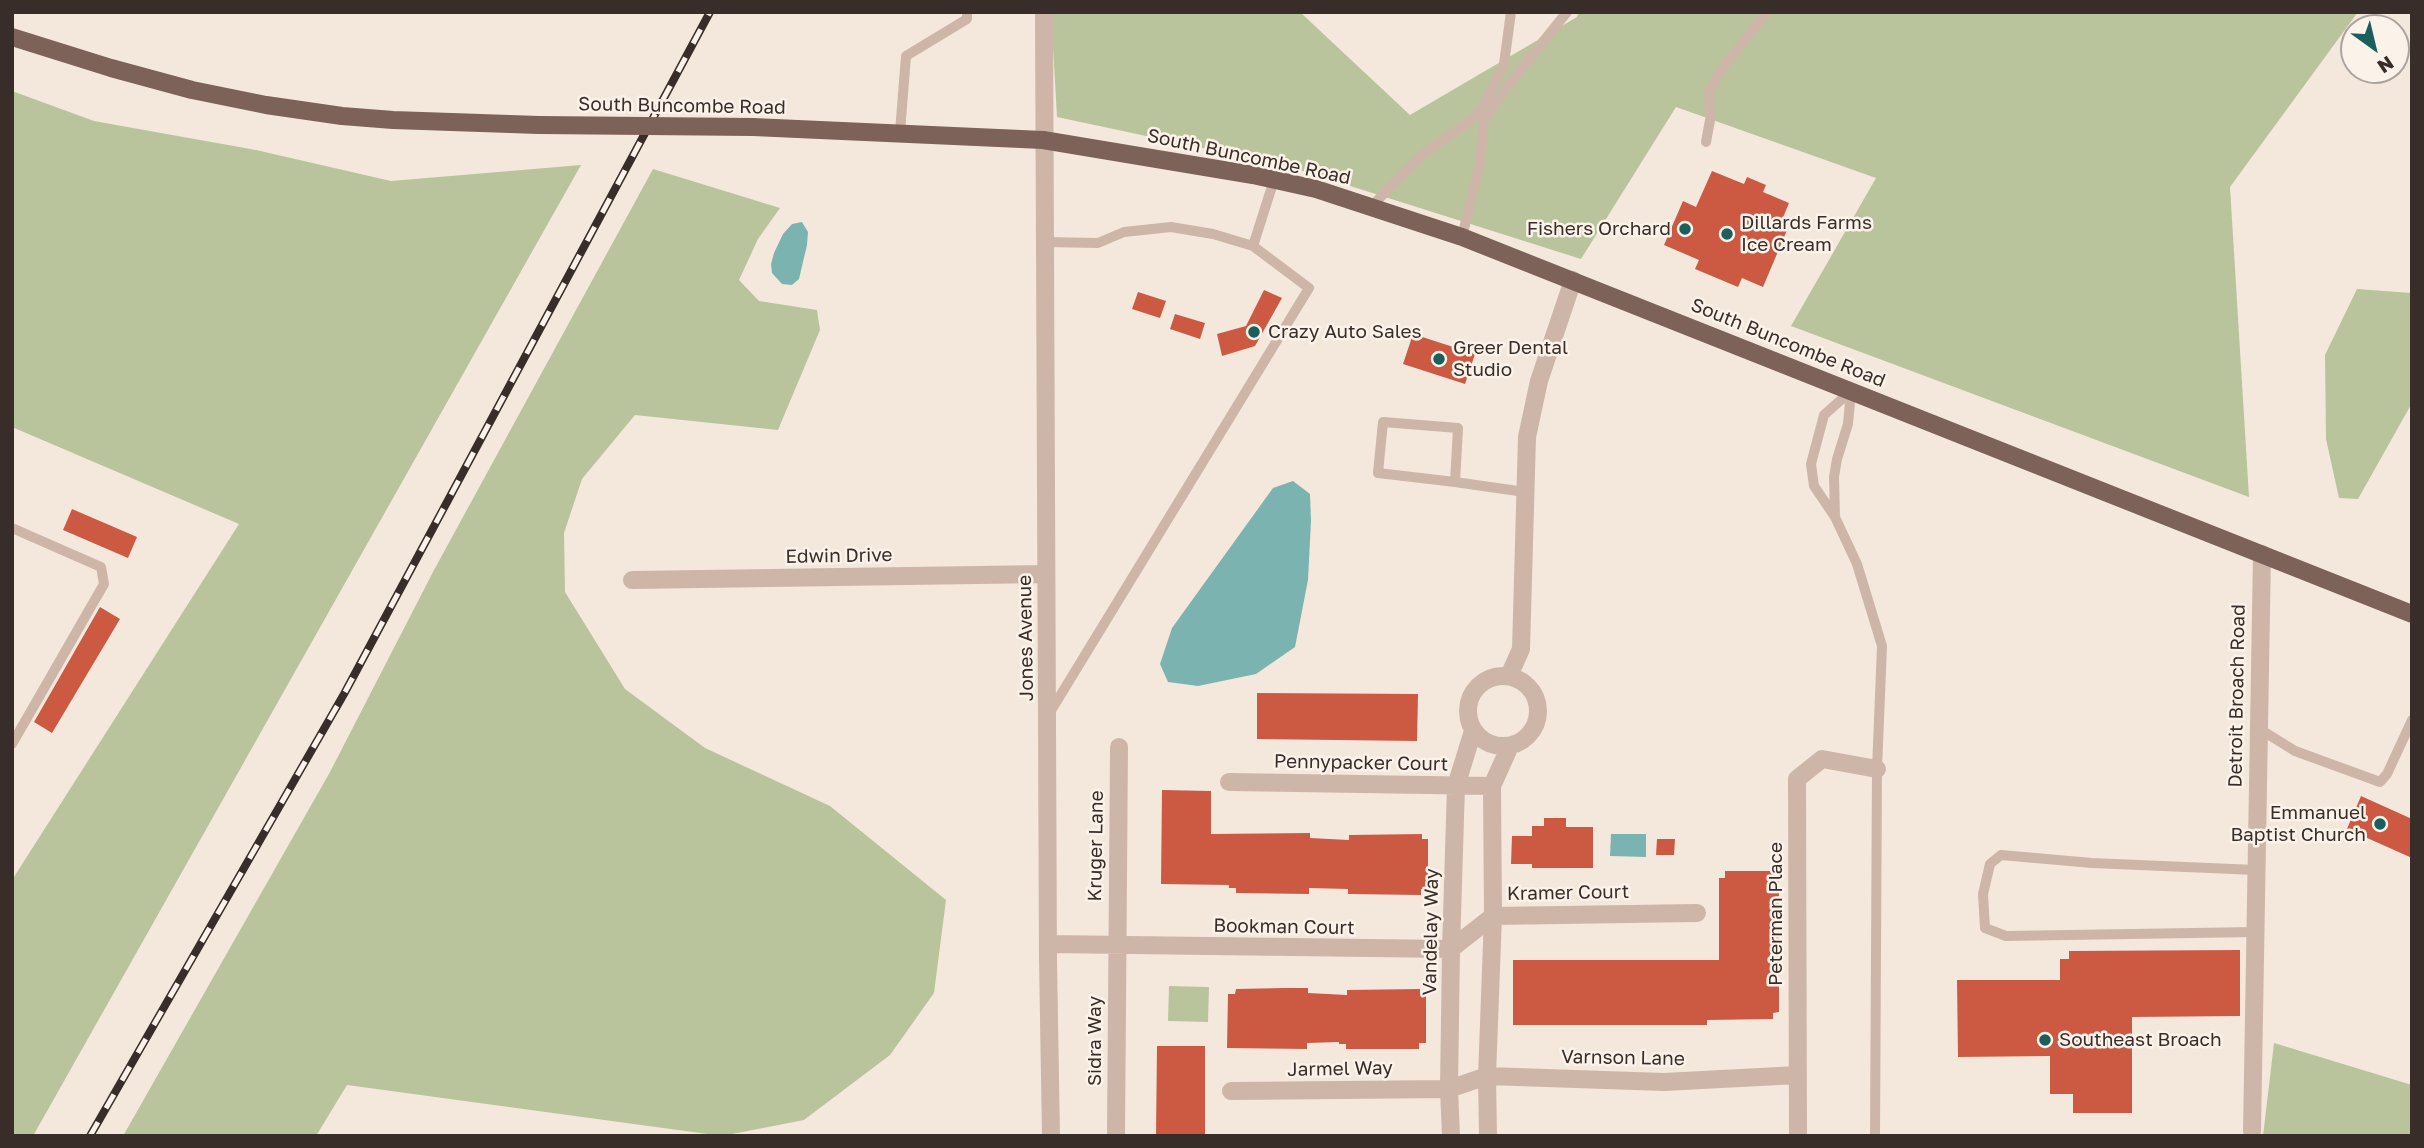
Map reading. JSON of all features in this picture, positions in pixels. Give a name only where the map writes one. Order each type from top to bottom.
[{"type":"main road","name":"South Buncombe Road","points":[[12,37],[180,87],[265,105],[342,116],[539,125],[753,127],[900,132],[1043,140],[1316,189],[1372,205],[1573,280],[2412,614]]},
{"type":"street","name":"Jones Avenue","points":[[1044,12],[1051,1136]]},
{"type":"street","points":[[1509,676],[1521,649],[1527,437],[1539,381],[1573,280]]},
{"type":"street","name":"Detroit Broach Road","points":[[2252,1131],[2262,554]]},
{"type":"street","name":"Edwin Drive","points":[[632,579],[1046,574]]},
{"type":"street","points":[[1509,676],[1530,688],[1536,699],[1536,723],[1521,741],[1510,746],[1490,744],[1473,731],[1468,720],[1470,697],[1486,680],[1509,676]]},
{"type":"street","name":"Vandelay Way","points":[[1451,1136],[1451,949],[1456,786],[1473,731]]},
{"type":"street","points":[[1488,1136],[1487,1076],[1493,915],[1492,786],[1510,746]]},
{"type":"street","name":"Kruger Lane","points":[[1116,946],[1119,747]]},
{"type":"street","name":"Peterman Place","points":[[1798,1136],[1797,779],[1822,759],[1877,769]]},
{"type":"street","name":"Pennypacker Court","points":[[1229,782],[1492,786]]},
{"type":"street","name":"Kramer Court","points":[[1451,949],[1493,915],[1697,913]]},
{"type":"street","name":"Bookman Court","points":[[1048,944],[1451,949]]},
{"type":"street","name":"Sidra Way","points":[[1116,946],[1116,1136]]},
{"type":"street","name":"Varnson Lane","points":[[1449,1089],[1487,1076],[1664,1082],[1798,1075]]},
{"type":"street","name":"Jarmel Way","points":[[1231,1091],[1449,1089]]},
{"type":"lane","points":[[900,132],[906,56],[967,19],[967,12]]},
{"type":"lane","points":[[1462,237],[1480,163],[1487,107],[1504,64],[1511,12]]},
{"type":"lane","points":[[1372,205],[1420,156],[1487,107],[1567,12]]},
{"type":"lane","points":[[1706,142],[1711,115],[1709,90],[1724,66],[1767,12]]},
{"type":"lane","points":[[1253,246],[1274,180]]},
{"type":"lane","points":[[1044,242],[1098,243],[1124,232],[1171,227],[1213,234],[1253,246],[1309,288],[1047,716]]},
{"type":"lane","points":[[1835,517],[1834,477],[1849,424],[1851,391]]},
{"type":"lane","points":[[1851,391],[1824,415],[1811,464],[1814,486],[1835,517],[1857,564],[1882,646],[1877,769],[1875,1136]]},
{"type":"lane","points":[[1455,482],[1458,428],[1383,422],[1378,473],[1525,492]]},
{"type":"lane","points":[[12,528],[101,567],[104,584],[16,732],[12,744]]},
{"type":"lane","points":[[2258,728],[2295,751],[2380,782],[2412,720]]},
{"type":"lane","points":[[2255,932],[2006,936],[1985,928],[1983,894],[1990,864],[2001,855],[2092,863],[2256,870]]},
{"type":"green space","points":[[1051,12],[1300,12],[1410,115],[1577,17],[1579,12],[2358,12],[2340,14],[2340,37],[2230,187],[2249,497],[1791,326],[1876,178],[1676,107],[1581,259],[1287,166],[1057,117]]},
{"type":"green space","points":[[12,91],[94,121],[256,150],[391,181],[581,165],[33,1136],[12,1136],[12,880],[239,524],[12,427]]},
{"type":"green space","points":[[653,169],[780,208],[758,239],[739,280],[759,301],[817,310],[820,330],[778,430],[635,415],[582,479],[564,533],[565,592],[625,689],[705,748],[830,806],[946,900],[934,993],[890,1055],[804,1120],[722,1136],[347,1085],[316,1136],[123,1136],[330,772],[434,570]]},
{"type":"green space","points":[[2357,289],[2412,293],[2412,403],[2358,499],[2339,498],[2326,439],[2325,355]]},
{"type":"green space","points":[[1169,986],[1209,987],[1208,1022],[1168,1021]]},
{"type":"green space","points":[[2274,1043],[2412,1085],[2412,1136],[2263,1136]]},
{"type":"water","points":[[802,222],[808,232],[799,279],[792,285],[782,284],[772,273],[774,253],[783,234],[792,224]]},
{"type":"water","points":[[1293,481],[1310,494],[1311,521],[1308,580],[1295,647],[1256,674],[1198,686],[1168,682],[1160,664],[1172,628],[1273,488]]},
{"type":"water","points":[[1611,834],[1646,834],[1646,857],[1610,856]]},
{"type":"building","name":"Dillards Farms Ice Cream","points":[[1712,171],[1744,184],[1747,177],[1766,185],[1763,192],[1789,203],[1782,220],[1790,223],[1763,287],[1742,278],[1738,287],[1695,269],[1699,260],[1664,245],[1683,201],[1696,207]]},
{"type":"building","points":[[1264,290],[1282,298],[1255,346],[1222,356],[1217,334],[1246,326]]},
{"type":"building","points":[[1138,292],[1166,301],[1160,318],[1132,309]]},
{"type":"building","points":[[1175,314],[1205,323],[1200,339],[1170,329]]},
{"type":"building","name":"Greer Dental Studio","points":[[1413,334],[1475,354],[1465,384],[1403,364]]},
{"type":"building","points":[[72,509],[137,537],[128,558],[63,530]]},
{"type":"building","points":[[100,607],[120,619],[52,733],[34,722]]},
{"type":"building","points":[[1257,693],[1418,694],[1417,741],[1257,739]]},
{"type":"building","points":[[1162,790],[1211,791],[1211,834],[1310,833],[1310,838],[1349,840],[1349,835],[1422,834],[1422,839],[1428,839],[1428,888],[1421,889],[1421,895],[1348,894],[1348,889],[1309,888],[1309,894],[1236,893],[1236,888],[1229,888],[1229,885],[1161,884]]},
{"type":"building","name":"Emmanuel Baptist Church","points":[[2361,796],[2412,819],[2412,858],[2347,829]]},
{"type":"building","points":[[1544,818],[1566,818],[1566,827],[1593,827],[1593,868],[1532,868],[1532,864],[1511,864],[1512,836],[1532,836],[1532,826],[1544,826]]},
{"type":"building","points":[[1657,839],[1675,839],[1674,855],[1656,855]]},
{"type":"building","points":[[1725,871],[1774,871],[1773,878],[1779,878],[1779,1012],[1773,1013],[1773,1019],[1707,1020],[1707,1025],[1513,1025],[1513,960],[1719,960],[1719,878],[1725,878]]},
{"type":"building","name":"Southeast Broach","points":[[2240,950],[2240,1016],[2132,1017],[2132,1113],[2073,1113],[2073,1094],[2050,1094],[2050,1056],[1958,1057],[1957,980],[2060,980],[2060,959],[2069,959],[2069,951]]},
{"type":"building","points":[[1308,988],[1308,993],[1347,995],[1347,990],[1420,989],[1420,994],[1426,994],[1426,1043],[1419,1043],[1419,1049],[1346,1049],[1346,1044],[1339,1042],[1307,1043],[1307,1049],[1227,1048],[1228,994],[1235,994],[1236,989]]},
{"type":"building","points":[[1157,1046],[1205,1046],[1205,1136],[1156,1136]]},
{"type":"railway","points":[[90,1136],[344,694],[710,12]]},
{"type":"place","name":"Fishers Orchard","points":[[1685,229]]},
{"type":"place","name":"Dillards Farms Ice Cream","points":[[1727,234]]},
{"type":"place","name":"Crazy Auto Sales","points":[[1254,332]]},
{"type":"place","name":"Greer Dental Studio","points":[[1439,359]]},
{"type":"place","name":"Emmanuel Baptist Church","points":[[2380,824]]},
{"type":"place","name":"Southeast Broach","points":[[2045,1040]]}]
